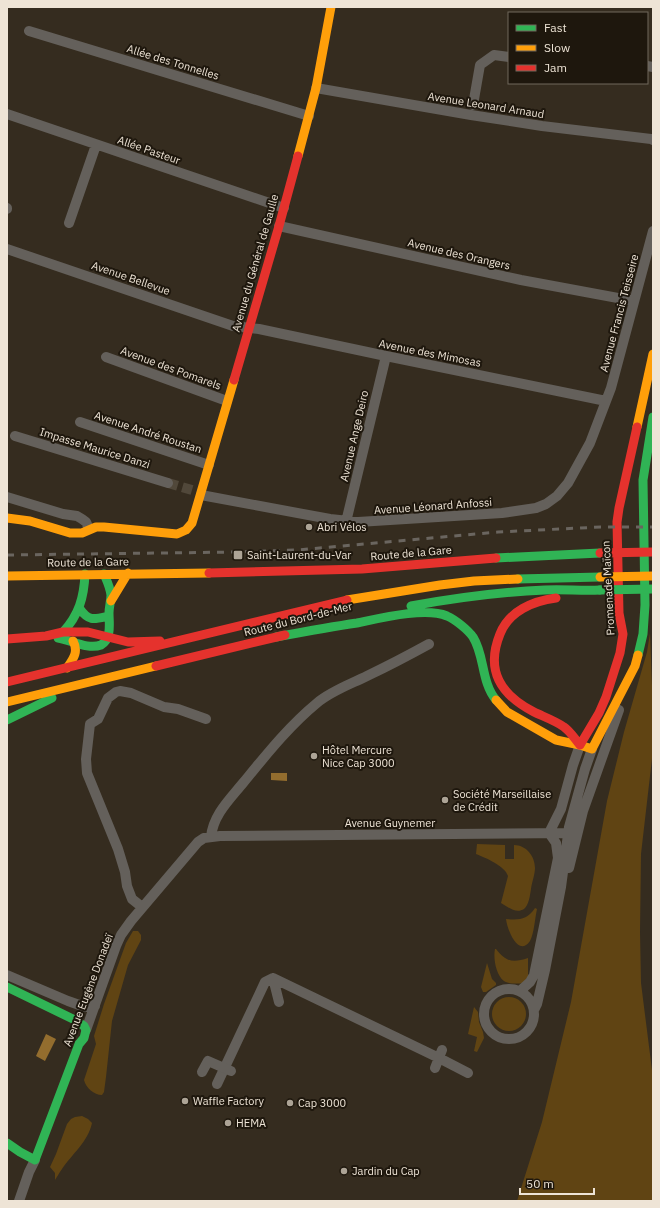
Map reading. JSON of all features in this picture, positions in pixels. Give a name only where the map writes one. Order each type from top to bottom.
[{"type":"main road","name":"Avenue du Général de Gaulle","points":[[89,530],[96,527],[104,527],[177,534],[186,530],[192,523],[198,492],[209,465],[279,226],[309,116],[316,88],[331,7]]},
{"type":"main road","name":"Promenade Maïcon","points":[[580,745],[599,713],[606,697],[620,653],[623,634],[619,614],[617,522],[653,354]]},
{"type":"main road","points":[[276,638],[406,614],[431,613],[446,616],[460,624],[473,637],[479,651],[483,671],[490,691],[494,698],[507,712],[556,740],[592,749],[635,666],[639,653],[645,619],[643,480],[653,417]]},
{"type":"main road","points":[[7,518],[30,521],[70,534],[82,533],[89,530]]},
{"type":"main road","name":"Route de la Gare","points":[[7,576],[362,569],[506,557],[653,552]]},
{"type":"main road","points":[[111,601],[128,573]]},
{"type":"main road","points":[[63,632],[71,624],[80,608],[85,583],[85,574]]},
{"type":"main road","points":[[46,636],[73,641],[83,645],[93,646],[102,644],[108,637],[110,630],[109,616],[111,601],[109,584],[104,574]]},
{"type":"main road","name":"Route du Bord-de-Mer","points":[[7,682],[349,599],[474,581],[653,576]]},
{"type":"main road","name":"Route du Bord-de-Mer","points":[[7,702],[276,638],[356,616],[442,600],[540,591],[653,589]]},
{"type":"main road","points":[[580,745],[564,727],[521,705],[505,692],[498,682],[495,671],[494,649],[504,626],[525,607],[537,601],[590,591]]},
{"type":"main road","points":[[80,608],[83,614],[91,620],[109,616]]},
{"type":"main road","points":[[7,639],[46,636],[63,632],[88,632],[128,642],[178,641]]},
{"type":"main road","points":[[66,668],[76,652],[76,646],[73,641]]},
{"type":"main road","points":[[7,720],[54,697],[106,682],[122,674]]},
{"type":"main road","points":[[7,987],[75,1020],[84,1026],[86,1030]]},
{"type":"main road","name":"Avenue Eugène Donadeï","points":[[35,1160],[79,1044],[84,1038],[86,1030]]},
{"type":"main road","points":[[7,1143],[35,1160]]},
{"type":"street","name":"Allée des Tonnelles","points":[[29,31],[309,116]]},
{"type":"street","points":[[472,105],[480,65],[494,55],[508,57]]},
{"type":"street","name":"Avenue Leonard Arnaud","points":[[316,88],[528,124],[653,140]]},
{"type":"street","name":"Allée Pasteur","points":[[7,114],[284,208]]},
{"type":"street","points":[[69,224],[96,145]]},
{"type":"street","name":"Avenue des Orangers","points":[[279,226],[521,280],[634,301]]},
{"type":"street","name":"Avenue Francis Teisseire","points":[[606,401],[611,388],[653,231]]},
{"type":"street","name":"Avenue Bellevue","points":[[7,248],[233,326],[248,328]]},
{"type":"street","name":"Avenue des Mimosas","points":[[248,328],[260,329],[606,401]]},
{"type":"street","name":"Avenue Ange Deiro","points":[[346,522],[386,356]]},
{"type":"street","name":"Avenue des Pomarels","points":[[106,357],[227,401]]},
{"type":"street","name":"Avenue Léonard Anfossi","points":[[198,492],[346,522],[420,519],[502,513],[536,508],[546,504],[558,496],[568,483],[580,464],[590,443],[606,401]]},
{"type":"street","name":"Avenue André Roustan","points":[[80,422],[209,465]]},
{"type":"street","name":"Impasse Maurice Danzi","points":[[15,436],[168,483]]},
{"type":"street","points":[[7,497],[63,514],[77,516],[86,522],[89,530]]},
{"type":"street","points":[[211,837],[214,821],[227,803],[280,738],[318,702],[338,690],[429,644]]},
{"type":"street","points":[[561,887],[566,876],[583,811],[623,700],[628,679]]},
{"type":"street","points":[[142,907],[132,899],[127,886],[125,872],[118,849],[87,773],[86,759],[90,724],[98,719],[108,698],[120,691],[131,693],[164,707],[178,709],[206,719]]},
{"type":"street","points":[[520,991],[530,982],[534,975],[558,858],[556,843],[549,832],[561,809],[580,745]]},
{"type":"street","points":[[534,1010],[541,991],[576,800],[592,749]]},
{"type":"street","name":"Avenue Guynemer","points":[[211,837],[511,834],[549,832],[569,833]]},
{"type":"street","name":"Avenue Eugène Donadeï","points":[[86,1030],[121,935],[142,907],[198,842],[204,838],[211,837]]},
{"type":"street","points":[[7,975],[85,1007],[95,1006]]},
{"type":"street","points":[[273,978],[279,1002]]},
{"type":"street","points":[[273,978],[441,1054],[468,1073]]},
{"type":"street","points":[[217,1084],[265,982],[273,978]]},
{"type":"street","points":[[512,988],[520,991],[532,1002],[534,1018],[532,1025],[527,1032],[513,1039],[497,1037],[486,1026],[483,1013],[485,1004],[489,997],[504,989],[512,988]]},
{"type":"street","points":[[435,1068],[441,1054]]},
{"type":"street","points":[[201,1073],[208,1061],[231,1071]]},
{"type":"street","name":"Avenue Eugène Donadeï","points":[[18,1201],[35,1160]]},
{"type":"shaded area","points":[[650,633],[653,750],[641,854],[640,932],[641,983],[653,1078],[653,1201],[517,1201],[542,1122],[571,1002],[607,801],[624,732],[647,652]]},
{"type":"shaded area","points":[[271,773],[287,773],[287,781],[271,780]]},
{"type":"shaded area","points":[[477,844],[505,845],[505,859],[514,859],[514,845],[518,845],[526,849],[532,855],[535,870],[529,900],[524,909],[518,911],[501,903],[508,876],[499,866],[476,854]]},
{"type":"shaded area","points":[[535,908],[537,909],[530,941],[526,945],[521,946],[517,944],[511,935],[506,919],[526,917]]},
{"type":"shaded area","points":[[133,931],[138,931],[141,935],[141,940],[128,965],[112,1021],[104,1092],[102,1095],[99,1095],[87,1086],[84,1080],[96,1044],[94,1036],[104,1004],[126,943]]},
{"type":"shaded area","points":[[495,949],[503,957],[510,960],[518,961],[528,958],[528,977],[523,983],[508,983],[501,978],[494,957]]},
{"type":"shaded area","points":[[487,963],[492,979],[496,985],[486,992],[483,992],[481,987]]},
{"type":"shaded area","points":[[512,997],[519,999],[524,1004],[526,1014],[524,1024],[519,1029],[506,1031],[499,1029],[494,1024],[492,1011],[494,1004],[499,999]]},
{"type":"shaded area","points":[[474,1007],[478,1012],[479,1022],[484,1038],[477,1052],[474,1051],[477,1037],[468,1034]]},
{"type":"shaded area","points":[[46,1034],[56,1039],[45,1061],[36,1056]]},
{"type":"shaded area","points":[[82,1116],[92,1123],[90,1130],[55,1180],[55,1173],[50,1167],[67,1124],[71,1119]]},
{"type":"tunnel","points":[[168,483],[192,490]]},
{"type":"railway","points":[[7,555],[297,550],[498,532],[601,527],[653,527]]},
{"type":"traffic: fast","points":[[638,655],[643,634],[645,605],[643,480],[653,417]]},
{"type":"traffic: fast","points":[[496,558],[600,553]]},
{"type":"traffic: fast","points":[[63,632],[73,619],[80,605],[85,574]]},
{"type":"traffic: fast","points":[[58,638],[91,646],[101,645],[105,642],[109,630],[111,595],[104,574]]},
{"type":"traffic: fast","points":[[518,579],[600,577]]},
{"type":"traffic: fast","points":[[600,590],[653,589]]},
{"type":"traffic: fast","points":[[411,606],[511,592],[600,590]]},
{"type":"traffic: fast","points":[[80,609],[89,618],[109,616]]},
{"type":"traffic: fast","points":[[276,637],[403,614],[427,613],[447,616],[462,625],[473,637],[480,652],[485,677],[491,693],[496,700]]},
{"type":"traffic: fast","points":[[7,720],[52,698]]},
{"type":"traffic: fast","points":[[7,987],[75,1020],[84,1026],[86,1030],[84,1038],[79,1044],[35,1160],[7,1143]]},
{"type":"traffic: slow","points":[[298,156],[316,88],[331,7]]},
{"type":"traffic: slow","points":[[637,427],[653,354]]},
{"type":"traffic: slow","points":[[7,518],[30,521],[70,533],[82,533],[96,527],[177,534],[186,530],[192,523],[234,380]]},
{"type":"traffic: slow","points":[[111,601],[128,573]]},
{"type":"traffic: slow","points":[[7,576],[209,573]]},
{"type":"traffic: slow","points":[[600,577],[653,576]]},
{"type":"traffic: slow","points":[[347,600],[440,585],[474,581],[518,579]]},
{"type":"traffic: slow","points":[[67,668],[75,652],[75,645],[73,641]]},
{"type":"traffic: slow","points":[[496,700],[507,712],[556,740],[592,749],[635,666],[638,655]]},
{"type":"traffic: slow","points":[[7,702],[156,666]]},
{"type":"traffic: jam","points":[[234,380],[298,156]]},
{"type":"traffic: jam","points":[[580,745],[599,713],[606,697],[620,653],[623,634],[619,613],[617,522],[637,427]]},
{"type":"traffic: jam","points":[[600,553],[653,552]]},
{"type":"traffic: jam","points":[[209,573],[362,569],[496,558]]},
{"type":"traffic: jam","points":[[556,598],[547,599],[523,608],[509,619],[500,634],[496,647],[494,659],[495,670],[505,690],[513,698],[534,712],[564,727],[580,745]]},
{"type":"traffic: jam","points":[[7,682],[347,600]]},
{"type":"traffic: jam","points":[[7,639],[46,636],[63,632],[88,632],[128,642],[160,641]]},
{"type":"traffic: jam","points":[[156,666],[285,635]]},
{"type":"place","name":"Abri Vélos","points":[[309,527]]},
{"type":"place","name":"Saint-Laurent-du-Var","points":[[238,555]]},
{"type":"place","name":"Hôtel Mercure Nice Cap 3000","points":[[314,756]]},
{"type":"place","name":"Société Marseillaise de Crédit","points":[[445,800]]},
{"type":"place","name":"Waffle Factory","points":[[185,1101]]},
{"type":"place","name":"Cap 3000","points":[[290,1103]]},
{"type":"place","name":"HEMA","points":[[228,1123]]},
{"type":"place","name":"Jardin du Cap","points":[[344,1171]]}]
